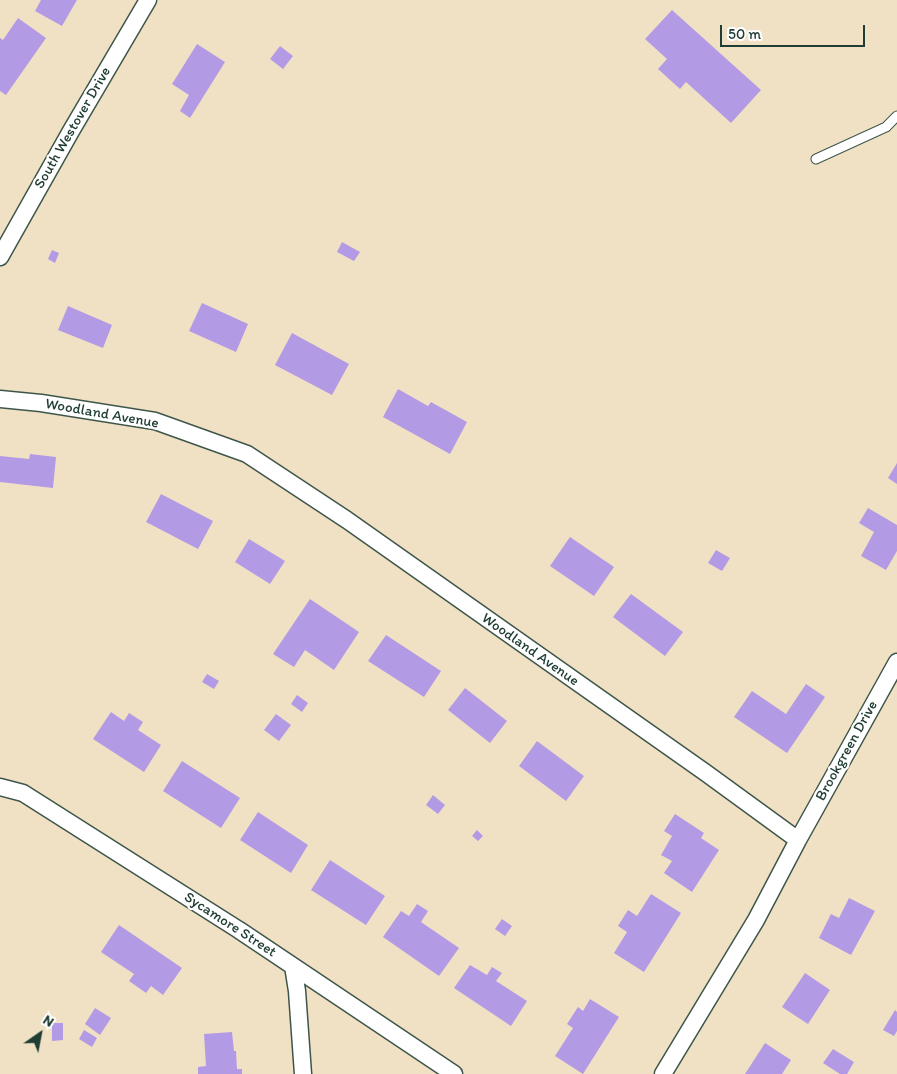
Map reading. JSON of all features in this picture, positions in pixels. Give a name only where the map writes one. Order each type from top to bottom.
[{"type":"street","name":"South Westover Drive","points":[[0,257],[148,0]]},
{"type":"street","name":"Woodland Avenue","points":[[0,399],[155,421],[246,454],[347,520],[798,840]]},
{"type":"street","name":"Brookgreen Drive","points":[[798,840],[897,662]]},
{"type":"street","name":"Sycamore Street","points":[[0,786],[23,793],[239,930],[454,1074]]},
{"type":"street","points":[[663,1074],[756,920],[798,840]]},
{"type":"street","points":[[293,966],[297,992],[303,1074]]},
{"type":"lane","points":[[816,158],[886,127],[897,116]]},
{"type":"building","points":[[41,0],[77,0],[62,26],[35,11]]},
{"type":"building","points":[[672,10],[761,90],[731,123],[686,82],[680,89],[658,69],[667,59],[645,39]]},
{"type":"building","points":[[18,18],[46,38],[6,95],[0,91],[0,38],[3,40]]},
{"type":"building","points":[[197,44],[225,62],[190,118],[180,111],[189,95],[172,84]]},
{"type":"building","points":[[280,46],[293,56],[283,69],[270,59]]},
{"type":"building","points":[[342,242],[360,252],[354,261],[337,252]]},
{"type":"building","points":[[52,250],[59,253],[55,263],[48,259]]},
{"type":"building","points":[[202,303],[248,324],[236,352],[189,331]]},
{"type":"building","points":[[68,306],[112,325],[103,348],[58,330]]},
{"type":"building","points":[[292,333],[349,364],[332,395],[275,365]]},
{"type":"building","points":[[398,389],[428,406],[431,402],[467,422],[450,454],[383,417]]},
{"type":"building","points":[[30,454],[56,457],[53,488],[0,482],[0,456],[29,459]]},
{"type":"building","points":[[897,463],[897,484],[888,478]]},
{"type":"building","points":[[161,494],[213,521],[198,549],[146,522]]},
{"type":"building","points":[[868,508],[897,525],[897,551],[886,570],[861,556],[874,532],[859,523]]},
{"type":"building","points":[[570,537],[614,567],[594,596],[550,566]]},
{"type":"building","points":[[249,539],[285,561],[270,584],[235,562]]},
{"type":"building","points":[[716,550],[730,558],[722,571],[708,563]]},
{"type":"building","points":[[631,594],[683,632],[665,656],[613,617]]},
{"type":"building","points":[[310,599],[359,632],[334,670],[305,650],[294,667],[273,654]]},
{"type":"building","points":[[386,635],[441,671],[424,697],[368,661]]},
{"type":"building","points":[[207,674],[219,681],[214,689],[202,682]]},
{"type":"building","points":[[806,684],[825,697],[787,753],[734,717],[752,691],[786,714]]},
{"type":"building","points":[[465,688],[507,721],[490,743],[448,710]]},
{"type":"building","points":[[297,695],[308,703],[302,712],[291,704]]},
{"type":"building","points":[[111,712],[124,721],[129,713],[143,722],[138,730],[161,745],[144,772],[93,739]]},
{"type":"building","points":[[276,714],[291,725],[279,741],[264,730]]},
{"type":"building","points":[[537,741],[584,776],[566,801],[519,766]]},
{"type":"building","points":[[182,761],[240,798],[221,828],[163,791]]},
{"type":"building","points":[[433,795],[445,805],[438,814],[426,805]]},
{"type":"building","points":[[258,812],[308,845],[291,873],[240,840]]},
{"type":"building","points":[[675,814],[704,833],[701,838],[719,850],[692,892],[664,873],[672,861],[661,855],[672,836],[664,831]]},
{"type":"building","points":[[477,830],[483,836],[478,841],[472,836]]},
{"type":"building","points":[[330,860],[385,896],[366,925],[311,890]]},
{"type":"building","points":[[651,894],[681,913],[644,972],[614,953],[627,932],[618,926],[628,910],[637,916]]},
{"type":"building","points":[[849,898],[875,911],[851,955],[819,938],[831,914],[839,918]]},
{"type":"building","points":[[417,904],[428,911],[421,922],[459,948],[439,976],[383,937],[401,911],[409,916]]},
{"type":"building","points":[[502,919],[512,926],[505,936],[495,929]]},
{"type":"building","points":[[119,925],[182,968],[163,995],[151,986],[146,993],[129,981],[134,974],[101,952]]},
{"type":"building","points":[[470,965],[487,975],[492,967],[502,973],[496,981],[527,1001],[511,1026],[454,988]]},
{"type":"building","points":[[805,973],[830,990],[808,1024],[782,1007]]},
{"type":"building","points":[[590,999],[619,1017],[583,1074],[555,1056],[573,1028],[567,1024],[578,1007],[583,1011]]},
{"type":"building","points":[[95,1008],[111,1018],[100,1035],[85,1024]]},
{"type":"building","points":[[895,1010],[897,1012],[897,1031],[894,1036],[883,1030]]},
{"type":"building","points":[[52,1023],[63,1023],[63,1040],[52,1041]]},
{"type":"building","points":[[84,1030],[97,1038],[92,1047],[79,1039]]},
{"type":"building","points":[[232,1032],[237,1069],[242,1069],[242,1074],[198,1074],[198,1067],[206,1066],[204,1034]]},
{"type":"building","points":[[765,1043],[791,1060],[782,1074],[745,1074]]},
{"type":"building","points":[[833,1049],[854,1062],[847,1074],[840,1074],[823,1063]]}]
